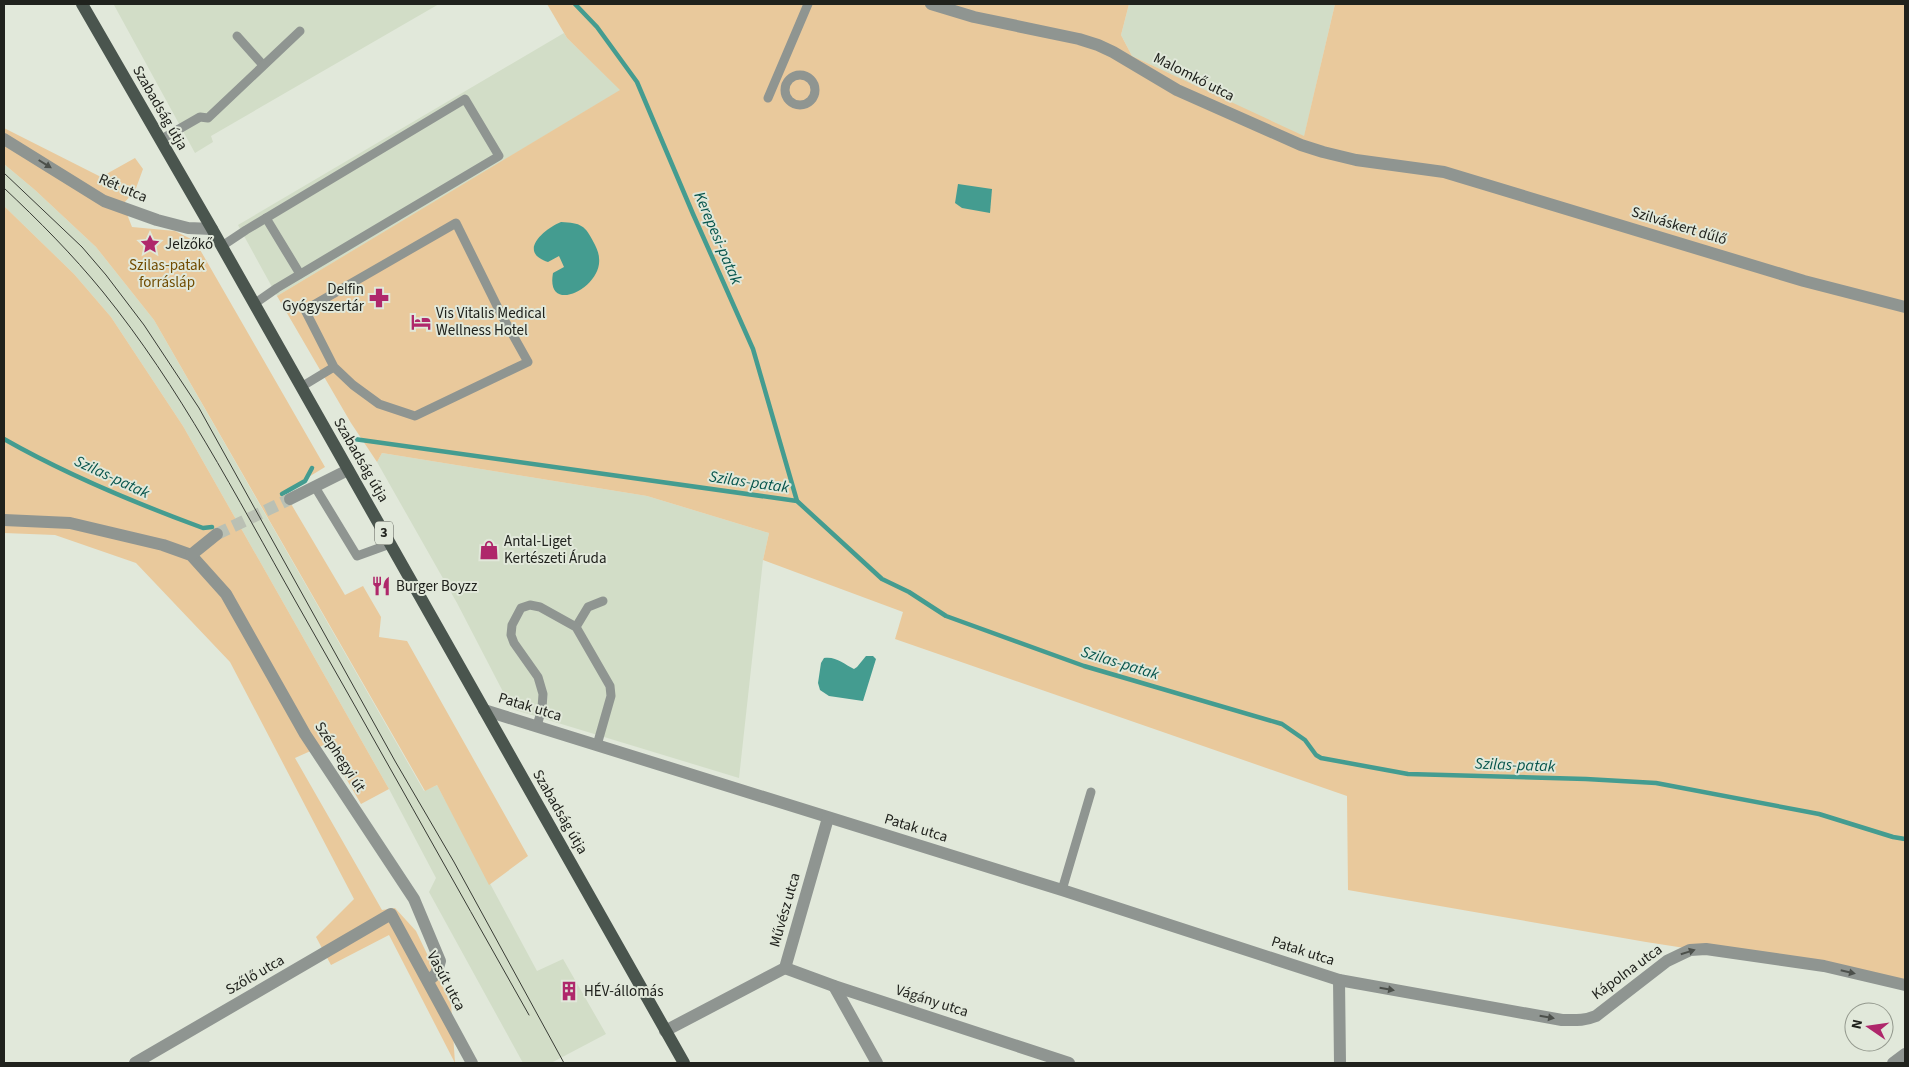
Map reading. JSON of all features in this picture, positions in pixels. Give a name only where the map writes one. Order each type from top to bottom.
[{"type":"main road","name":"Szabadság útja","points":[[82,4],[222,246],[684,1063]]},
{"type":"street","name":"Malomkő utca","points":[[931,4],[974,17],[1079,39],[1098,45],[1177,90],[1323,152],[1356,160],[1444,172]]},
{"type":"street","name":"Rét utca","points":[[4,138],[104,201],[188,228],[212,229]]},
{"type":"street","name":"Szilváskert dűlő","points":[[1444,172],[1804,281],[1905,307]]},
{"type":"street","points":[[290,499],[348,470]]},
{"type":"street","name":"Széphegyi út","points":[[4,520],[70,523],[163,545],[191,556],[226,594],[305,734],[414,899],[440,961],[436,974],[428,981]]},
{"type":"street","points":[[191,556],[217,534]]},
{"type":"street","name":"Patak utca","points":[[484,710],[1062,890],[1339,980]]},
{"type":"street","name":"Művész utca","points":[[665,1031],[785,968],[828,818]]},
{"type":"street","name":"Vasút utca","points":[[391,914],[472,1063]]},
{"type":"street","name":"Szőlő utca","points":[[135,1063],[391,914]]},
{"type":"street","name":"Kápolna utca","points":[[1339,980],[1562,1020],[1587,1020],[1596,1016],[1667,961],[1690,950],[1706,949],[1824,966],[1905,984]]},
{"type":"street","name":"Vágány utca","points":[[785,968],[834,986],[1069,1063]]},
{"type":"street","points":[[1339,980],[1340,1063]]},
{"type":"street","points":[[834,986],[877,1063]]},
{"type":"street","points":[[1893,1063],[1905,1054]]},
{"type":"lane","points":[[768,98],[808,4]]},
{"type":"lane","points":[[160,140],[200,117],[208,118],[300,31]]},
{"type":"lane","points":[[237,36],[264,65]]},
{"type":"lane","points":[[776,79],[786,84]]},
{"type":"lane","points":[[222,246],[465,99],[499,156],[300,274],[254,304]]},
{"type":"lane","points":[[266,218],[300,274]]},
{"type":"lane","points":[[456,224],[501,314],[528,362],[415,416],[379,404],[353,385],[334,366],[305,310],[456,224]]},
{"type":"lane","points":[[301,387],[334,366]]},
{"type":"lane","points":[[315,487],[357,556],[390,544]]},
{"type":"lane","points":[[576,627],[588,607],[603,601]]},
{"type":"lane","points":[[537,726],[542,708],[543,694],[538,677],[514,643],[511,635],[516,615],[521,608],[530,605],[540,607],[576,627],[610,686],[611,696],[597,745]]},
{"type":"lane","points":[[1062,890],[1091,792]]},
{"type":"shaded area","points":[[115,4],[439,4],[211,136],[213,142],[195,153]]},
{"type":"shaded area","points":[[1129,4],[1335,4],[1304,137],[1132,56],[1121,35]]},
{"type":"shaded area","points":[[564,33],[621,90],[277,296],[238,225]]},
{"type":"shaded area","points":[[4,164],[96,247],[154,320],[424,791],[437,785],[537,971],[563,959],[606,1034],[551,1063],[523,1063],[429,892],[436,878],[389,789],[183,426],[111,317],[74,274],[4,206]]},
{"type":"shaded area","points":[[382,453],[647,496],[769,533],[763,560],[739,778],[512,709],[457,603],[377,462]]},
{"type":"green space","points":[[547,4],[1129,4],[1121,35],[1132,56],[1304,136],[1335,4],[1905,4],[1905,982],[1646,942],[1348,890],[1347,796],[895,639],[903,612],[763,560],[769,533],[647,496],[382,453],[377,462],[351,423],[277,296],[620,90],[567,38]]},
{"type":"green space","name":"Szilas-patak forrásláp","points":[[4,128],[101,177],[135,158],[143,169],[135,191],[123,204],[132,227],[175,231],[195,241],[325,467],[284,492],[345,595],[363,586],[381,617],[379,637],[407,641],[528,856],[489,885],[437,785],[425,791],[154,320],[96,247],[4,164]]},
{"type":"green space","name":"Szilas-patak forrásláp","points":[[4,206],[74,274],[111,317],[183,426],[389,789],[361,804],[326,744],[295,758],[382,910],[395,908],[416,931],[451,1004],[455,1063],[389,935],[331,965],[316,937],[354,899],[230,662],[136,563],[55,535],[4,533]]},
{"type":"water","points":[[958,184],[992,189],[990,213],[962,208],[955,203]]},
{"type":"water","points":[[561,222],[582,226],[591,237],[599,258],[598,269],[592,279],[574,293],[565,295],[557,293],[553,286],[553,273],[564,267],[559,256],[548,262],[539,258],[535,253],[534,247],[541,235]]},
{"type":"water","points":[[866,656],[873,656],[876,659],[863,701],[829,696],[820,690],[818,683],[821,663],[824,658],[836,659],[854,669]]},
{"type":"waterway","name":"Kerepesi-patak","points":[[575,4],[597,27],[637,82],[753,349],[797,501]]},
{"type":"waterway","name":"Szilas-patak","points":[[4,439],[52,465],[152,509],[203,528],[212,527]]},
{"type":"waterway","name":"Szilas-patak","points":[[354,439],[797,501],[882,579],[909,592],[946,616],[1084,666],[1282,724],[1305,740],[1316,755],[1321,758],[1408,774],[1656,783],[1819,814],[1905,839]]},
{"type":"waterway","name":"Szilas-patak","points":[[282,494],[305,481],[312,468]]},
{"type":"tunnel","points":[[217,534],[290,499]]},
{"type":"tram line","points":[[4,173],[82,247],[106,275],[144,325],[199,408],[395,761],[454,862],[564,1063]]},
{"type":"tram line","points":[[4,188],[55,238],[103,292],[131,328],[182,404],[229,482],[529,1015]]},
{"type":"place","name":"Jelzőkő","points":[[150,244]]},
{"type":"place","name":"Delfin Gyógyszertár","points":[[379,298]]},
{"type":"place","name":"Vis Vitalis Medical Wellness Hotel","points":[[421,322]]},
{"type":"place","name":"Antal-Liget Kertészeti Áruda","points":[[489,550]]},
{"type":"place","name":"Burger Boyzz","points":[[381,586]]},
{"type":"place","name":"HÉV-állomás","points":[[569,991]]}]
